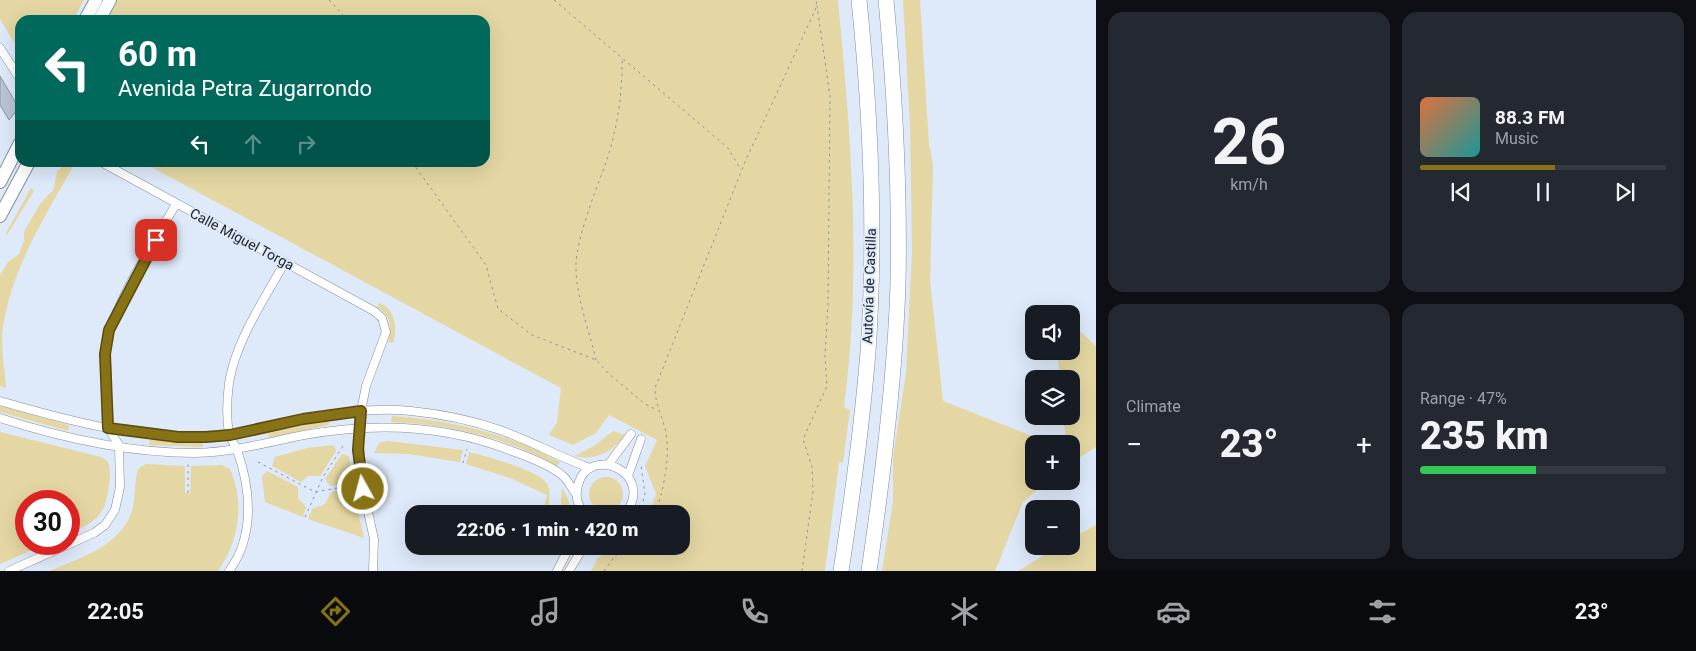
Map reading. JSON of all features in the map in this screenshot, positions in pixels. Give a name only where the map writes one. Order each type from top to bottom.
[{"type":"highway","name":"Autovía de Castilla","points":[[841,571],[868,353],[871,283],[869,124],[859,0]]},
{"type":"highway","name":"Autovía de Castilla","points":[[869,571],[886,440],[898,286],[896,131],[886,0]]},
{"type":"main road","points":[[88,15],[96,0]]},
{"type":"main road","points":[[102,15],[110,0]]},
{"type":"main road","points":[[0,182],[15,153]]},
{"type":"main road","points":[[0,216],[26,167]]},
{"type":"street","points":[[0,48],[15,71]]},
{"type":"street","name":"Calle Miguel Torga","points":[[110,167],[374,310],[382,318],[386,332],[372,366],[361,411]]},
{"type":"street","points":[[9,571],[94,533],[105,525],[115,510],[118,496],[119,445],[108,428],[105,354],[109,330],[176,204]]},
{"type":"street","points":[[229,571],[240,552],[248,519],[246,485],[237,450],[230,435],[227,412],[233,364],[240,345],[285,262]]},
{"type":"street","points":[[0,401],[42,414],[108,428],[178,437],[230,435],[303,419],[361,411],[410,411],[472,421],[500,430],[590,468],[608,465],[616,466],[628,476],[633,486],[634,496],[632,505]]},
{"type":"street","points":[[361,411],[358,426],[363,489],[374,539],[373,571]]},
{"type":"street","points":[[0,418],[50,432],[119,445],[194,453],[237,450],[358,426],[388,425],[435,430],[501,446],[565,477],[576,494],[579,505]]},
{"type":"street","points":[[608,465],[631,434]]},
{"type":"street","points":[[628,476],[642,439]]},
{"type":"street","points":[[576,494],[580,479],[590,468]]},
{"type":"street","points":[[557,571],[565,555]]},
{"type":"street","points":[[569,571],[579,555]]},
{"type":"path","points":[[328,0],[343,15]]},
{"type":"path","points":[[554,0],[728,148],[742,170]]},
{"type":"path","points":[[802,571],[813,491],[812,467],[803,439],[827,386],[825,356],[828,304],[830,96],[816,0]]},
{"type":"path","points":[[659,505],[663,495],[667,447],[665,426],[658,410],[655,388],[742,170],[817,6]]},
{"type":"path","points":[[596,360],[576,278],[576,261],[593,195],[611,144],[622,76],[622,57]]},
{"type":"path","points":[[416,167],[486,264],[498,309],[532,335],[596,360],[609,374],[645,404],[658,410]]},
{"type":"path","points":[[305,517],[315,492],[332,461],[345,444]]},
{"type":"path","points":[[463,463],[467,449]]},
{"type":"path","points":[[258,462],[315,492],[354,485]]},
{"type":"path","points":[[641,463],[645,494],[642,505]]},
{"type":"path","points":[[188,464],[188,493]]},
{"type":"path","points":[[604,571],[616,555]]},
{"type":"shaded area","points":[[0,0],[84,0],[76,15],[15,15],[15,44],[0,19]]},
{"type":"shaded area","points":[[118,0],[838,0],[853,204],[852,305],[844,407],[850,410],[843,462],[839,463],[825,571],[591,571],[602,555],[690,555],[690,505],[652,505],[656,494],[645,466],[657,440],[609,415],[596,433],[573,445],[549,435],[557,422],[561,388],[151,167],[490,167],[490,15],[110,15]]},
{"type":"shaded area","points":[[903,0],[920,0],[929,145],[933,164],[930,280],[943,401],[1029,435],[1025,435],[1025,490],[1037,490],[1023,502],[995,571],[882,571],[893,501],[893,458],[906,373],[912,250],[910,125]]},
{"type":"shaded area","points":[[62,167],[73,167],[22,262],[7,305],[2,342],[6,388],[0,386],[0,275],[8,262],[19,254],[24,241],[24,232],[40,204],[54,189],[57,171]]},
{"type":"shaded area","points":[[31,188],[34,191],[7,235],[6,233]]},
{"type":"shaded area","points":[[379,303],[389,309],[392,314],[395,326],[393,343],[388,342],[390,327],[388,317],[377,307]]},
{"type":"shaded area","points":[[1080,331],[1096,346],[1096,447],[1080,457],[1080,435],[1065,435],[1064,425],[1080,425],[1080,370],[1059,370],[1058,360],[1080,360]]},
{"type":"shaded area","points":[[0,406],[69,425],[68,431],[0,412]]},
{"type":"shaded area","points":[[392,416],[436,421],[478,430],[520,443],[560,462],[557,466],[518,447],[477,434],[434,426],[391,422]]},
{"type":"shaded area","points":[[328,420],[329,425],[269,438],[268,433]]},
{"type":"shaded area","points":[[613,431],[625,435],[615,446],[603,454],[589,457],[574,456],[594,446]]},
{"type":"shaded area","points":[[0,432],[101,457],[108,462],[110,474],[105,505],[98,517],[80,528],[80,490],[15,490],[15,555],[21,555],[0,564]]},
{"type":"shaded area","points":[[150,439],[203,442],[203,447],[149,445]]},
{"type":"shaded area","points":[[388,441],[463,450],[460,462],[408,454],[374,453],[379,443]]},
{"type":"shaded area","points":[[334,445],[336,451],[320,476],[308,476],[301,482],[272,466],[275,457],[307,448]]},
{"type":"shaded area","points":[[469,452],[513,465],[536,475],[544,480],[548,486],[548,505],[544,505],[547,495],[510,478],[466,464]]},
{"type":"shaded area","points":[[342,454],[349,456],[352,480],[349,483],[330,486],[325,479]]},
{"type":"shaded area","points":[[146,464],[185,466],[185,492],[190,494],[191,466],[222,465],[230,469],[237,495],[238,522],[231,547],[218,571],[50,571],[98,549],[118,534],[132,511],[138,469]]},
{"type":"shaded area","points":[[267,471],[298,487],[298,498],[306,507],[303,517],[265,502],[262,476]]},
{"type":"shaded area","points":[[600,478],[612,478],[622,488],[622,500],[619,505],[593,505],[590,500],[590,488]]},
{"type":"shaded area","points":[[562,487],[569,505],[561,505]]},
{"type":"shaded area","points":[[353,490],[364,538],[308,519],[312,509],[325,504],[331,492]]},
{"type":"shaded area","points":[[1096,525],[1096,571],[1018,571],[1044,555],[1080,555],[1080,534]]},
{"type":"building","points":[[0,76],[15,101],[15,113],[9,120],[0,105]]},
{"type":"route","points":[[156,240],[109,330],[105,354],[108,428],[178,437],[206,437],[230,435],[303,419],[361,411],[358,426],[358,450],[363,489]]}]
